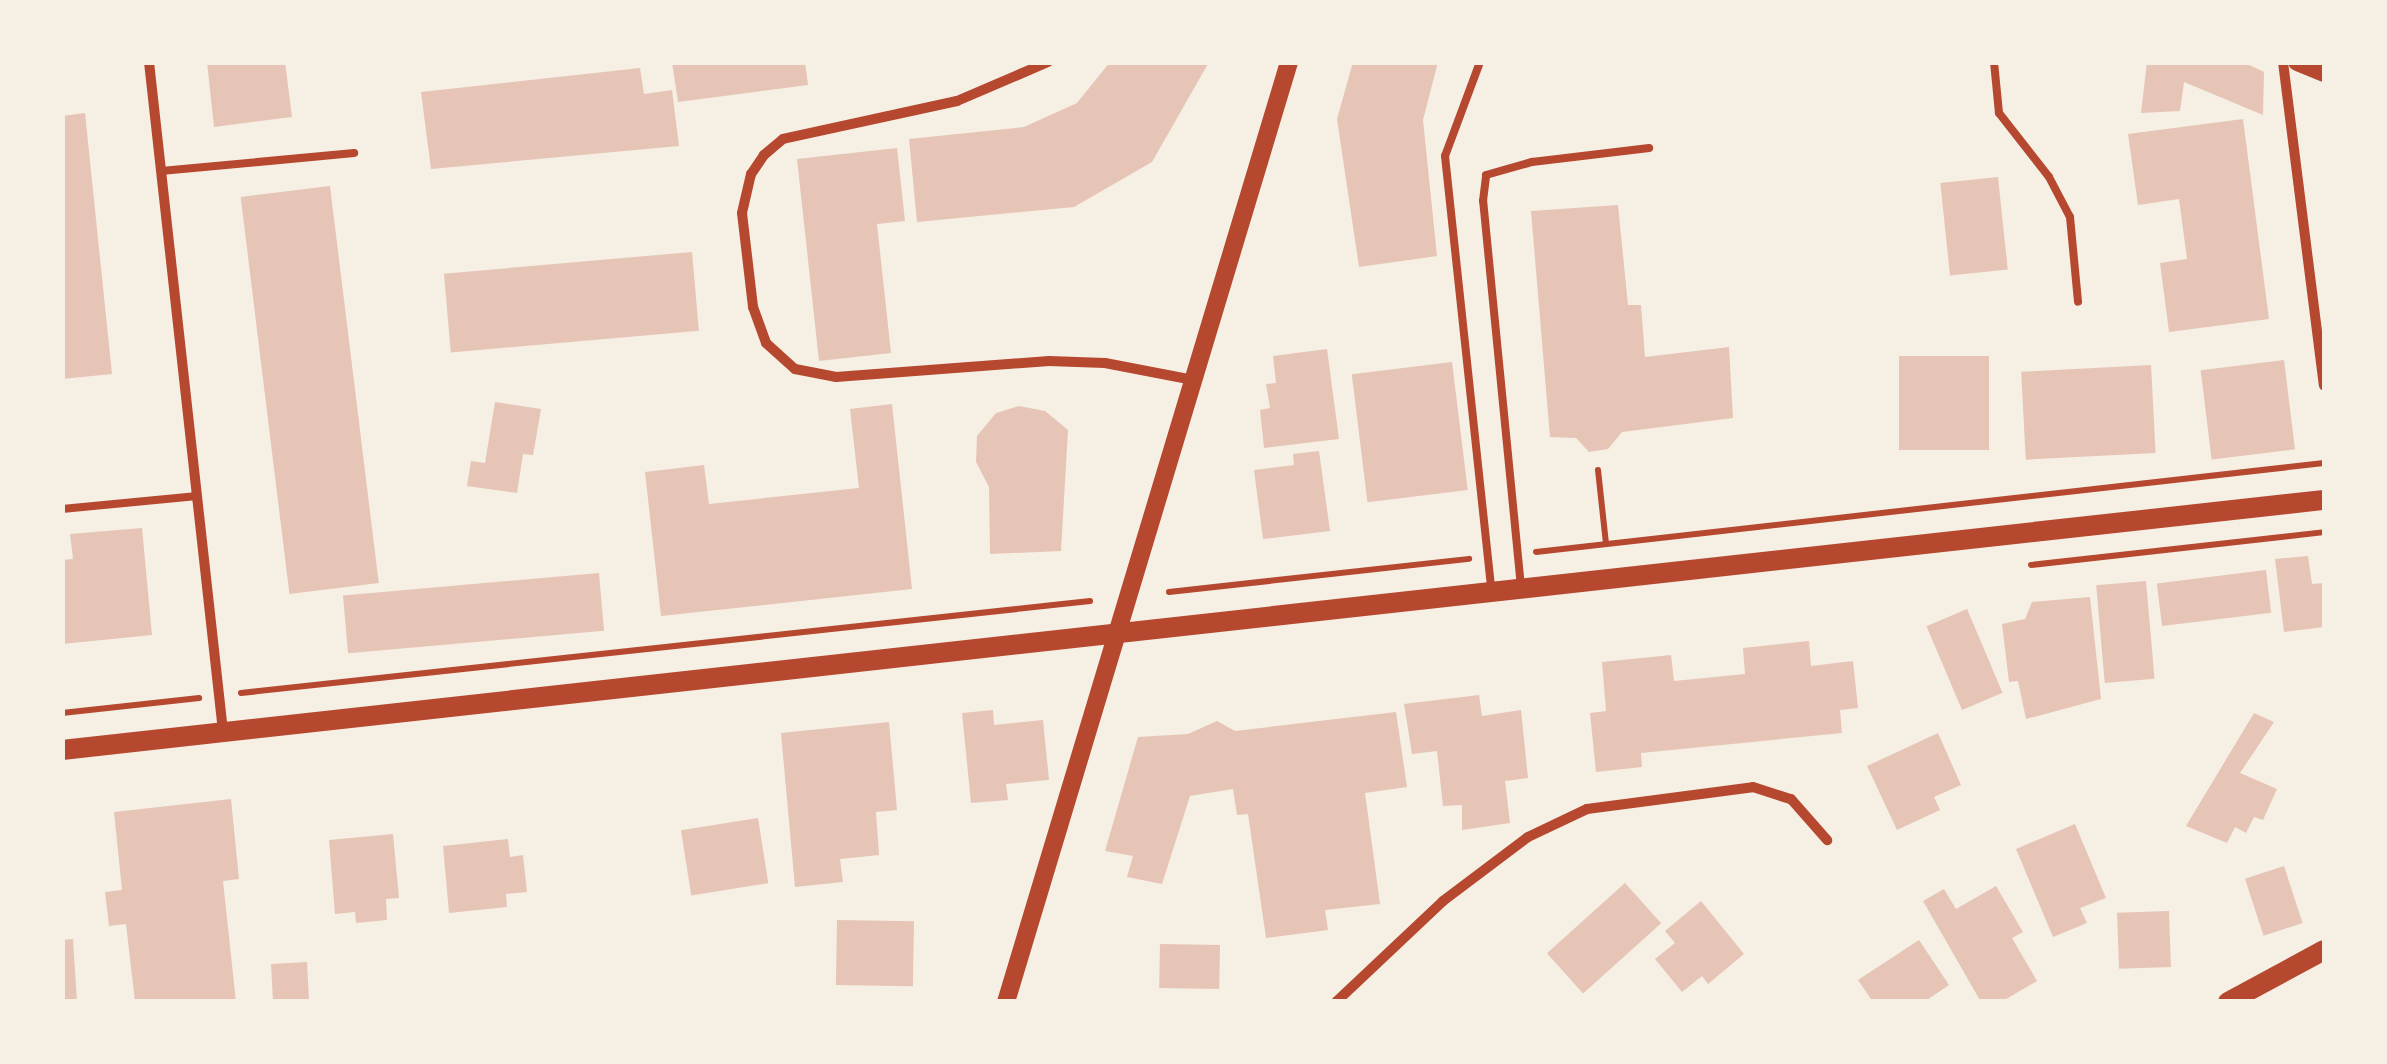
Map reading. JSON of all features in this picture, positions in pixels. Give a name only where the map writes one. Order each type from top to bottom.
[{"type":"main road","points":[[62,750],[1120,628],[2324,500]]},
{"type":"main road","points":[[2228,1002],[2324,950]]},
{"type":"street","points":[[149,62],[223,731]]},
{"type":"street","points":[[1048,62],[957,101],[783,139],[764,155],[751,174],[742,213],[753,307],[766,343],[794,369],[836,377],[1049,361],[1106,363],[1193,380]]},
{"type":"street","points":[[1007,1001],[1289,62]]},
{"type":"street","points":[[2283,62],[2324,385]]},
{"type":"street","points":[[2297,62],[2324,73]]},
{"type":"street","points":[[1336,1002],[1443,901],[1528,837],[1587,809],[1754,786],[1791,799],[1827,840]]},
{"type":"lane","points":[[1480,62],[1445,156],[1491,590]]},
{"type":"lane","points":[[1994,62],[1999,113],[2049,176],[2070,217],[2078,302]]},
{"type":"lane","points":[[1522,587],[1483,200],[1486,175],[1532,162],[1649,148]]},
{"type":"lane","points":[[161,171],[354,152]]},
{"type":"lane","points":[[62,510],[197,496]]},
{"type":"path","points":[[1517,554],[2324,463]]},
{"type":"path","points":[[1598,470],[1606,544]]},
{"type":"path","points":[[1170,592],[1488,557]]},
{"type":"path","points":[[62,713],[1090,602]]},
{"type":"building","points":[[207,62],[285,62],[292,117],[214,127]]},
{"type":"building","points":[[672,62],[805,62],[808,85],[678,102]]},
{"type":"building","points":[[1110,62],[1209,62],[1152,162],[1074,207],[917,222],[909,139],[1024,127],[1077,103]]},
{"type":"building","points":[[1353,62],[1438,62],[1423,120],[1437,256],[1359,267],[1337,119]]},
{"type":"building","points":[[2147,62],[2243,62],[2264,72],[2263,115],[2184,82],[2180,111],[2141,113]]},
{"type":"building","points":[[640,68],[644,94],[672,90],[679,146],[431,169],[421,92]]},
{"type":"building","points":[[85,113],[112,374],[62,379],[62,116]]},
{"type":"building","points":[[2243,119],[2269,319],[2169,332],[2160,263],[2187,259],[2179,199],[2138,205],[2128,134]]},
{"type":"building","points":[[897,148],[905,221],[877,224],[891,353],[819,361],[797,159]]},
{"type":"building","points":[[1998,177],[2008,269],[1950,276],[1940,183]]},
{"type":"building","points":[[330,186],[379,583],[289,594],[241,197]]},
{"type":"building","points":[[1618,205],[1628,305],[1641,305],[1645,357],[1729,347],[1733,418],[1622,432],[1608,449],[1589,452],[1576,438],[1550,437],[1531,211]]},
{"type":"building","points":[[692,252],[699,331],[451,352],[444,274]]},
{"type":"building","points":[[1327,349],[1339,439],[1264,448],[1260,410],[1270,408],[1266,384],[1276,383],[1273,356]]},
{"type":"building","points":[[1899,356],[1989,356],[1989,450],[1899,450]]},
{"type":"building","points":[[2284,360],[2295,449],[2212,460],[2201,370]]},
{"type":"building","points":[[1452,362],[1468,490],[1367,502],[1352,374]]},
{"type":"building","points":[[2151,365],[2156,453],[2026,460],[2021,372]]},
{"type":"building","points":[[495,402],[541,409],[533,455],[523,454],[517,493],[467,486],[471,461],[485,463]]},
{"type":"building","points":[[892,404],[912,589],[661,616],[645,472],[704,465],[709,504],[859,488],[850,409]]},
{"type":"building","points":[[1019,406],[1045,411],[1068,430],[1061,551],[990,554],[989,487],[976,462],[977,436],[996,413]]},
{"type":"building","points":[[1319,451],[1330,531],[1263,539],[1254,470],[1294,465],[1293,454]]},
{"type":"building","points":[[142,528],[152,635],[62,644],[62,560],[73,559],[70,534]]},
{"type":"building","points":[[2308,556],[2312,584],[2324,583],[2324,627],[2284,632],[2275,559]]},
{"type":"building","points":[[2266,570],[2271,613],[2162,626],[2157,583]]},
{"type":"building","points":[[599,573],[604,631],[348,653],[343,595]]},
{"type":"building","points":[[2146,581],[2155,679],[2105,683],[2096,585]]},
{"type":"building","points":[[2090,597],[2101,699],[2026,719],[2018,681],[2009,682],[2002,624],[2025,619],[2032,602]]},
{"type":"building","points":[[1967,609],[2003,693],[1962,710],[1926,626]]},
{"type":"building","points":[[1809,641],[1811,666],[1853,661],[1858,708],[1840,710],[1842,733],[1641,753],[1642,767],[1596,772],[1590,713],[1606,711],[1602,662],[1671,655],[1674,681],[1745,674],[1743,648]]},
{"type":"building","points":[[1479,695],[1482,716],[1521,710],[1528,778],[1505,781],[1510,823],[1462,830],[1462,805],[1443,806],[1437,751],[1412,754],[1404,704]]},
{"type":"building","points":[[993,710],[994,725],[1043,720],[1049,780],[1006,784],[1008,800],[971,803],[962,713]]},
{"type":"building","points":[[1396,712],[1407,787],[1365,793],[1380,904],[1325,910],[1328,930],[1266,938],[1248,814],[1237,815],[1233,789],[1190,796],[1162,884],[1127,877],[1133,856],[1105,851],[1138,737],[1188,734],[1217,721],[1235,731]]},
{"type":"building","points":[[2254,713],[2274,722],[2240,773],[2277,789],[2263,820],[2254,817],[2246,833],[2235,827],[2227,843],[2186,826]]},
{"type":"building","points":[[889,722],[897,810],[876,812],[879,855],[840,859],[843,882],[795,887],[781,733]]},
{"type":"building","points":[[1938,733],[1961,785],[1934,797],[1940,810],[1897,830],[1867,766]]},
{"type":"building","points":[[231,799],[239,879],[223,881],[236,1002],[135,1002],[126,924],[109,926],[105,892],[122,890],[114,812]]},
{"type":"building","points":[[758,818],[768,883],[691,895],[681,830]]},
{"type":"building","points":[[2075,824],[2106,898],[2080,908],[2087,923],[2053,937],[2016,849]]},
{"type":"building","points":[[393,834],[399,898],[386,899],[387,920],[356,923],[355,912],[335,914],[329,840]]},
{"type":"building","points":[[508,839],[510,857],[523,855],[527,892],[506,894],[507,907],[449,913],[443,846]]},
{"type":"building","points":[[2284,866],[2303,923],[2264,936],[2245,879]]},
{"type":"building","points":[[1625,883],[1661,923],[1583,993],[1547,953]]},
{"type":"building","points":[[1996,886],[2023,932],[2012,938],[2037,981],[2001,1002],[1981,1002],[1923,901],[1944,889],[1956,909]]},
{"type":"building","points":[[1701,901],[1744,954],[1708,984],[1702,976],[1682,992],[1655,959],[1675,943],[1665,931]]},
{"type":"building","points":[[2169,911],[2171,967],[2119,969],[2117,913]]},
{"type":"building","points":[[837,920],[914,921],[913,986],[836,985]]},
{"type":"building","points":[[73,939],[77,1002],[62,1002],[62,940]]},
{"type":"building","points":[[1919,940],[1949,985],[1924,1002],[1873,1002],[1858,980]]},
{"type":"building","points":[[1160,944],[1220,945],[1219,989],[1159,988]]},
{"type":"building","points":[[307,962],[309,1002],[273,1002],[271,964]]}]
